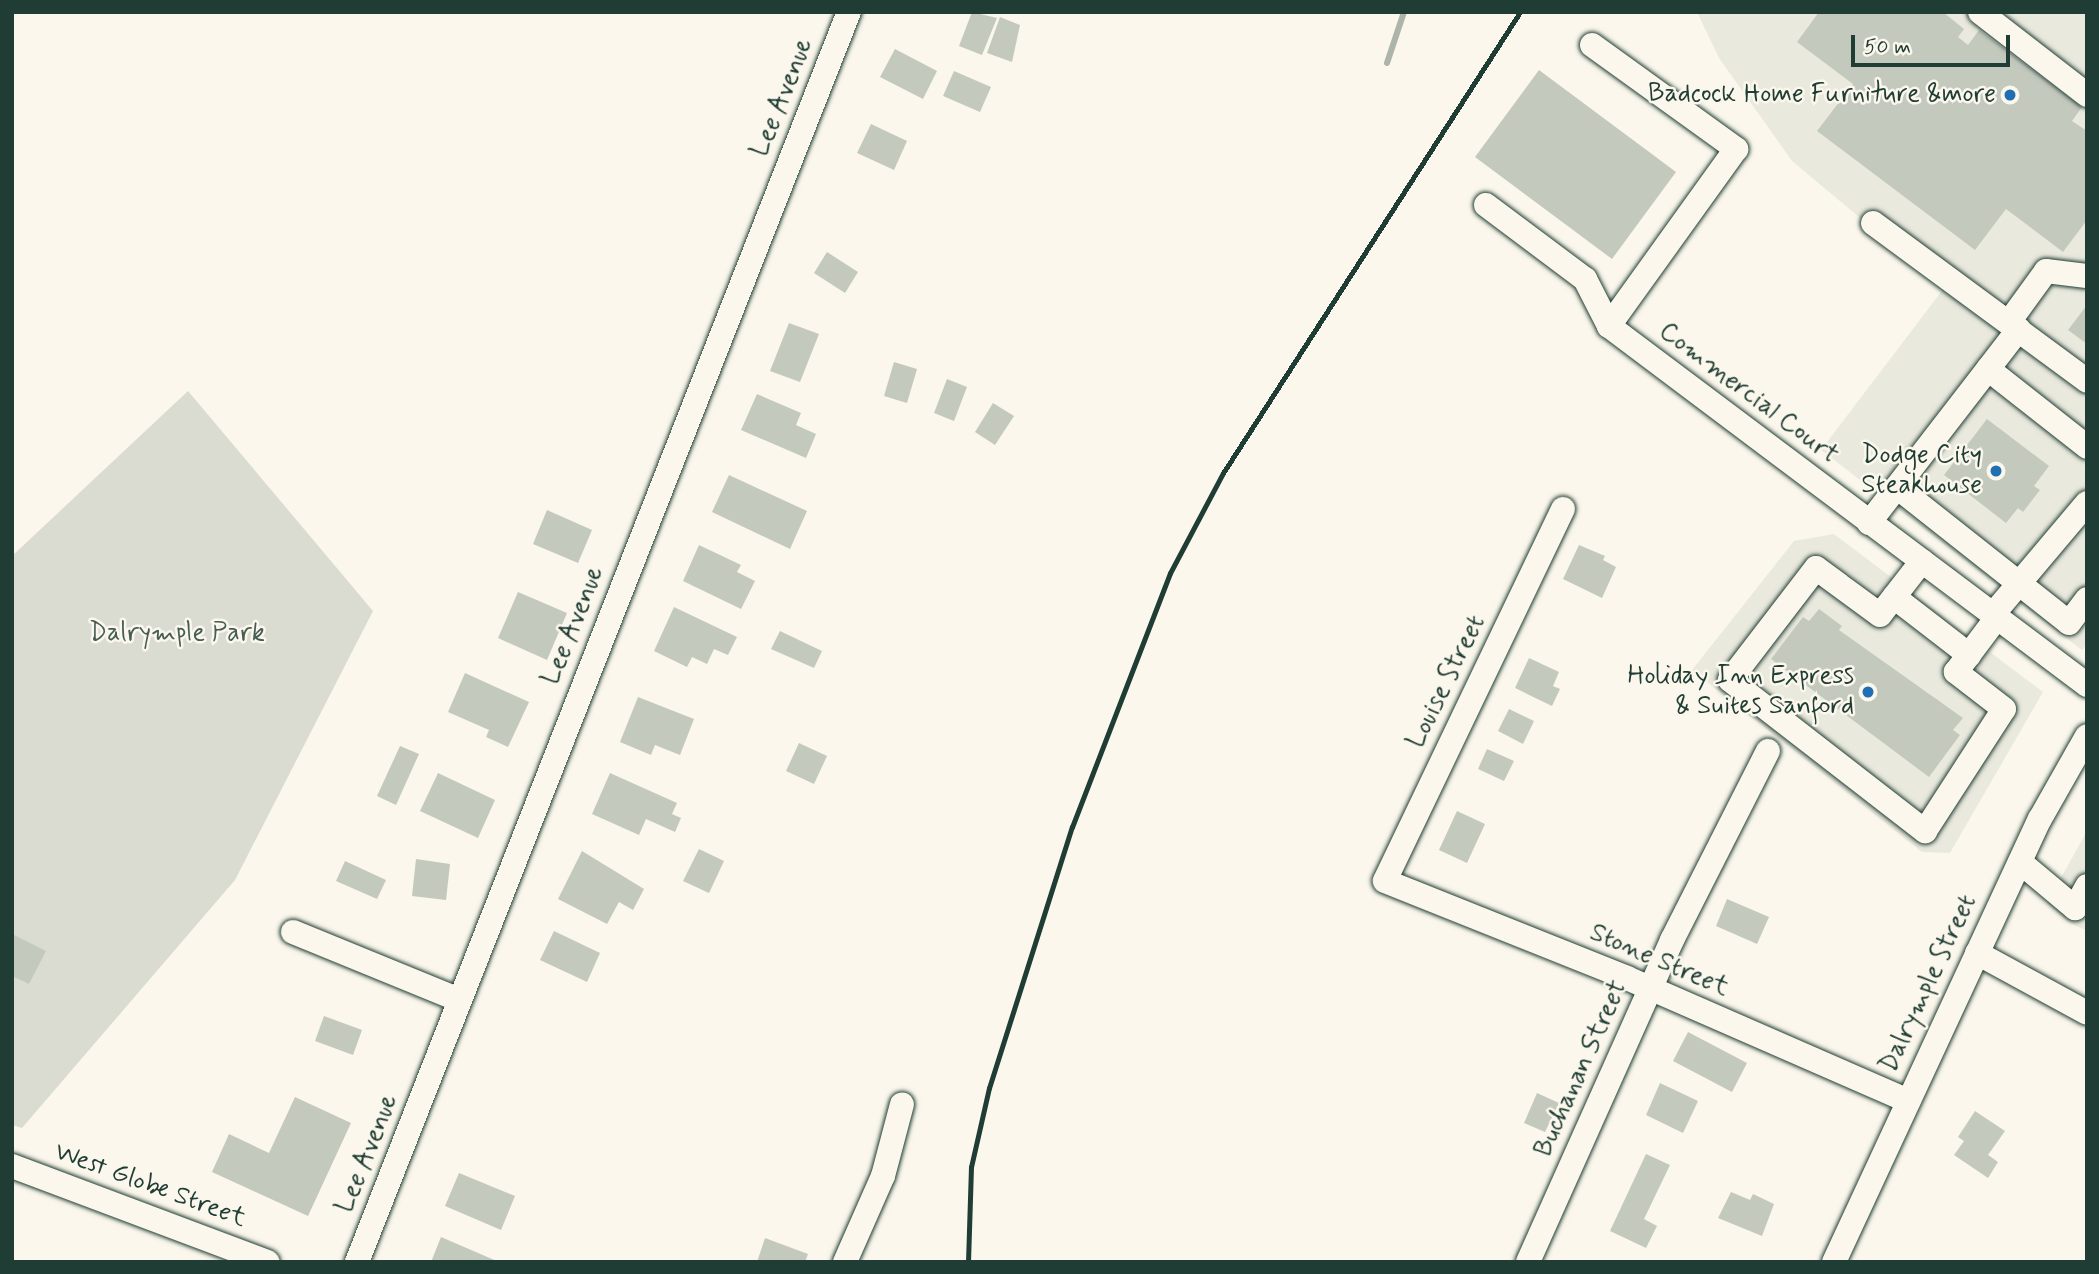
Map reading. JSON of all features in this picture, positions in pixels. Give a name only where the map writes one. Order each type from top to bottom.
[{"type":"street","name":"Lee Avenue","points":[[357,1262],[849,12]]},
{"type":"street","points":[[1980,12],[2087,95]]},
{"type":"street","points":[[1486,205],[1586,279],[1608,326],[1736,149],[1592,45]]},
{"type":"street","points":[[1873,223],[2087,381]]},
{"type":"street","points":[[1869,523],[1988,369],[2046,271],[2087,276]]},
{"type":"street","name":"Commercial Court","points":[[1608,326],[1869,523],[1996,614],[2087,685]]},
{"type":"street","points":[[1988,369],[2087,447]]},
{"type":"street","points":[[1897,487],[2069,623]]},
{"type":"street","points":[[1922,561],[1880,615],[1816,568],[1730,680],[1924,831],[2004,709],[1956,672],[1996,614],[2087,503]]},
{"type":"street","name":"Louise Street","points":[[1385,881],[1563,509]]},
{"type":"street","points":[[1894,597],[1969,655]]},
{"type":"street","points":[[2046,652],[2087,598]]},
{"type":"street","name":"Dalrymple Street","points":[[1834,1262],[2020,862],[2087,736]]},
{"type":"street","name":"Buchanan Street","points":[[1528,1262],[1650,990],[1768,751]]},
{"type":"street","points":[[2020,862],[2081,912],[2087,886]]},
{"type":"street","name":"Stone Street","points":[[1385,881],[1650,990],[1908,1101]]},
{"type":"street","points":[[293,932],[460,1000]]},
{"type":"street","points":[[1977,953],[2087,1013]]},
{"type":"street","points":[[845,1262],[888,1165],[902,1104]]},
{"type":"street","name":"West Globe Street","points":[[12,1166],[268,1262]]},
{"type":"shaded area","points":[[1697,12],[2087,12],[2087,644],[2082,650],[1821,450],[1944,288],[1792,161],[1719,58]]},
{"type":"shaded area","points":[[1834,534],[2043,692],[1950,853],[1922,852],[1692,670],[1794,541]]},
{"type":"shaded area","points":[[2087,831],[2087,931],[2068,922],[2047,903]]},
{"type":"green space","name":"Dalrymple Park","points":[[188,391],[373,611],[235,880],[22,1128],[12,1125],[12,556]]},
{"type":"building","points":[[972,12],[997,18],[982,55],[959,46]]},
{"type":"building","points":[[1819,12],[1943,12],[1964,29],[1958,37],[1968,45],[1979,30],[2082,107],[2072,121],[2087,131],[2087,220],[2063,252],[2006,209],[1975,250],[1817,131],[1853,84],[1797,42]]},
{"type":"building","points":[[1000,17],[1020,25],[1012,62],[987,53]]},
{"type":"building","points":[[895,49],[937,71],[923,99],[880,77]]},
{"type":"building","points":[[1539,70],[1676,172],[1612,259],[1475,157]]},
{"type":"building","points":[[954,71],[991,87],[980,112],[943,96]]},
{"type":"building","points":[[871,124],[907,141],[894,170],[857,153]]},
{"type":"building","points":[[827,252],[858,272],[845,293],[814,273]]},
{"type":"building","points":[[2087,305],[2087,344],[2068,330]]},
{"type":"building","points":[[789,323],[819,334],[800,382],[770,371]]},
{"type":"building","points":[[894,362],[917,369],[907,403],[884,396]]},
{"type":"building","points":[[947,379],[967,387],[954,421],[934,413]]},
{"type":"building","points":[[757,394],[801,413],[796,425],[816,434],[806,458],[741,430]]},
{"type":"building","points":[[993,403],[1014,416],[995,445],[975,432]]},
{"type":"building","name":"Dodge City Steakhouse","points":[[1987,419],[2049,466],[2034,486],[2040,490],[2023,512],[2018,508],[2006,523],[1944,475]]},
{"type":"building","points":[[729,475],[807,511],[790,549],[712,512]]},
{"type":"building","points":[[547,510],[592,530],[578,563],[533,544]]},
{"type":"building","points":[[699,545],[741,565],[737,572],[755,581],[741,609],[683,581]]},
{"type":"building","points":[[1579,545],[1605,556],[1603,560],[1616,567],[1602,598],[1563,579]]},
{"type":"building","points":[[518,592],[567,613],[547,660],[498,638]]},
{"type":"building","points":[[674,607],[737,637],[728,655],[714,649],[707,664],[692,657],[687,667],[654,651]]},
{"type":"building","name":"Holiday Inn Express & Suites Sanford","points":[[1819,609],[1842,626],[1839,630],[1963,718],[1953,730],[1960,735],[1929,777],[1771,659],[1803,617],[1809,621]]},
{"type":"building","points":[[780,631],[822,651],[814,668],[771,649]]},
{"type":"building","points":[[1529,658],[1559,672],[1553,686],[1560,689],[1552,706],[1515,688]]},
{"type":"building","points":[[465,673],[529,702],[508,747],[486,737],[489,730],[448,712]]},
{"type":"building","points":[[638,697],[694,719],[680,755],[655,745],[651,755],[620,742]]},
{"type":"building","points":[[1509,709],[1534,721],[1523,744],[1498,731]]},
{"type":"building","points":[[799,743],[827,756],[814,784],[786,771]]},
{"type":"building","points":[[400,746],[419,754],[396,805],[377,796]]},
{"type":"building","points":[[1487,749],[1514,761],[1504,781],[1478,769]]},
{"type":"building","points":[[438,773],[495,800],[478,838],[420,811]]},
{"type":"building","points":[[610,773],[677,803],[672,814],[681,818],[675,832],[646,819],[639,835],[592,814]]},
{"type":"building","points":[[1457,811],[1485,824],[1467,863],[1439,850]]},
{"type":"building","points":[[699,849],[724,861],[709,893],[683,881]]},
{"type":"building","points":[[582,851],[644,889],[633,910],[619,902],[607,924],[558,899]]},
{"type":"building","points":[[416,859],[450,864],[446,900],[412,896]]},
{"type":"building","points":[[345,861],[386,880],[377,899],[336,881]]},
{"type":"building","points":[[1727,899],[1769,917],[1757,944],[1716,926]]},
{"type":"building","points":[[554,931],[600,953],[587,982],[540,960]]},
{"type":"building","points":[[12,934],[46,951],[29,984],[12,976]]},
{"type":"building","points":[[324,1016],[362,1030],[353,1055],[315,1041]]},
{"type":"building","points":[[1688,1032],[1747,1063],[1732,1092],[1673,1061]]},
{"type":"building","points":[[1660,1083],[1698,1101],[1683,1133],[1646,1115]]},
{"type":"building","points":[[1537,1093],[1559,1103],[1545,1132],[1524,1123]]},
{"type":"building","points":[[295,1097],[351,1123],[308,1216],[212,1172],[229,1134],[269,1153]]},
{"type":"building","points":[[1975,1111],[2005,1131],[1988,1155],[1998,1162],[1988,1178],[1954,1155],[1964,1141],[1958,1137]]},
{"type":"building","points":[[1646,1154],[1670,1165],[1644,1219],[1657,1226],[1646,1248],[1610,1231]]},
{"type":"building","points":[[459,1173],[515,1196],[501,1230],[445,1206]]},
{"type":"building","points":[[1731,1192],[1750,1200],[1753,1194],[1774,1204],[1762,1236],[1718,1218]]},
{"type":"building","points":[[441,1237],[499,1262],[431,1262]]},
{"type":"building","points":[[765,1238],[808,1254],[805,1262],[757,1262]]},
{"type":"waterway","points":[[1387,63],[1404,12]]},
{"type":"railway","points":[[968,1262],[971,1167],[989,1088],[1072,827],[1170,573],[1223,473],[1520,12]]},
{"type":"place","name":"Badcock Home Furniture &more","points":[[2010,95]]},
{"type":"place","name":"Dodge City Steakhouse","points":[[1996,471]]},
{"type":"place","name":"Holiday Inn Express & Suites Sanford","points":[[1868,692]]}]
